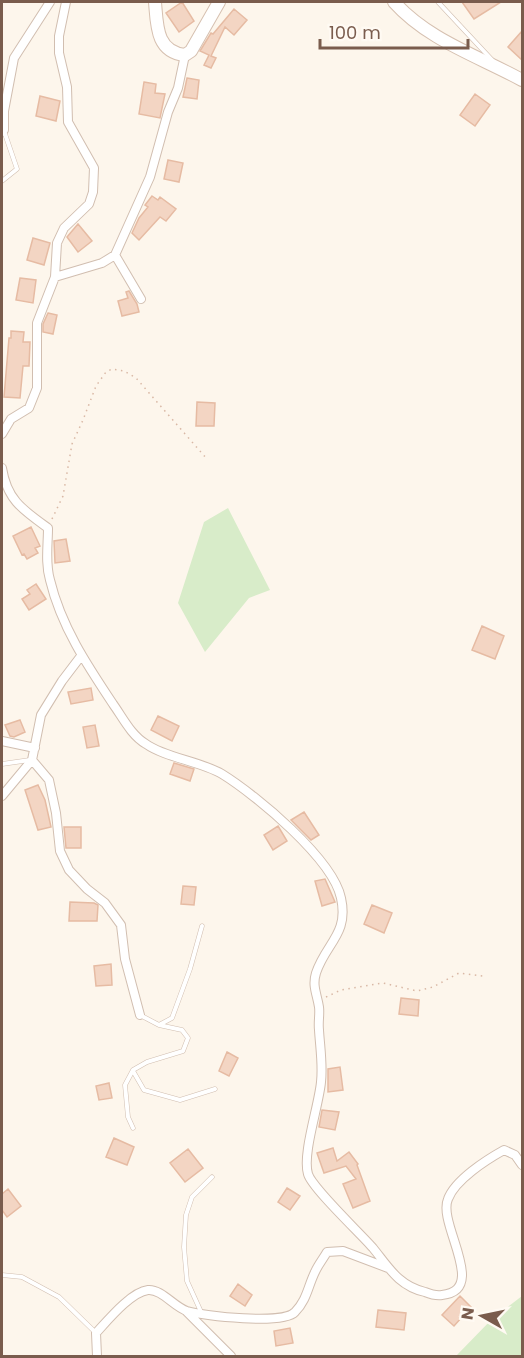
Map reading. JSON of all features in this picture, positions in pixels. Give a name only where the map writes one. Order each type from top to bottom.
[{"type":"street","points":[[3,131],[4,111],[14,58],[50,2]]},
{"type":"street","points":[[2,434],[11,419],[29,408],[37,388],[37,323],[55,278],[57,243],[64,228],[89,204],[93,192],[94,168],[68,122],[67,87],[59,53],[59,36],[66,2]]},
{"type":"street","points":[[155,2],[158,32],[164,47],[177,54],[185,55],[191,51],[219,2]]},
{"type":"street","points":[[394,2],[409,18],[454,46],[522,80]]},
{"type":"street","points":[[55,278],[102,263],[115,255],[150,177],[168,112],[178,88],[185,55]]},
{"type":"street","points":[[115,255],[141,298]]},
{"type":"street","points":[[2,468],[5,486],[22,509],[48,528],[47,564],[57,605],[81,656],[132,731],[147,745],[221,774],[280,818],[312,850],[337,884],[342,902],[342,922],[338,935],[316,973],[314,990],[319,1008],[321,1083],[308,1160],[308,1174],[315,1187],[357,1230],[398,1280],[415,1290],[439,1296],[452,1293],[459,1287],[463,1277],[461,1262],[445,1211],[448,1198],[454,1189],[481,1164],[504,1150],[515,1155],[522,1165]]},
{"type":"street","points":[[2,796],[32,760],[41,716],[62,681],[81,656]]},
{"type":"street","points":[[2,741],[35,748]]},
{"type":"street","points":[[32,760],[49,780],[56,813],[60,851],[69,870],[87,889],[105,903],[120,925],[125,959],[140,1015]]},
{"type":"street","points":[[97,1356],[96,1333],[136,1294],[150,1289],[160,1293],[172,1304],[186,1311],[272,1320],[293,1314],[307,1295],[314,1272],[327,1252],[343,1251],[391,1270]]},
{"type":"street","points":[[186,1311],[231,1356]]},
{"type":"lane","points":[[438,2],[501,70]]},
{"type":"lane","points":[[2,181],[17,169],[3,131]]},
{"type":"lane","points":[[2,764],[32,760]]},
{"type":"lane","points":[[159,1025],[172,1018],[190,969],[201,926]]},
{"type":"lane","points":[[133,1128],[128,1117],[125,1085],[133,1070],[147,1062],[183,1051],[188,1038],[182,1030],[159,1025],[140,1015]]},
{"type":"lane","points":[[133,1070],[144,1090],[180,1100],[215,1089]]},
{"type":"lane","points":[[202,1314],[187,1281],[184,1247],[186,1215],[192,1197],[212,1177]]},
{"type":"lane","points":[[2,1275],[22,1277],[59,1297],[96,1333]]},
{"type":"path","points":[[48,528],[63,496],[74,437],[96,386],[106,372],[112,369],[124,371],[136,378],[207,459]]},
{"type":"path","points":[[319,1008],[327,995],[341,990],[382,983],[417,991],[433,987],[459,973],[483,976]]},
{"type":"green space","points":[[228,508],[270,590],[249,598],[205,652],[178,603],[204,522]]},
{"type":"green space","points":[[522,1296],[522,1356],[456,1356],[492,1319]]},
{"type":"building","points":[[182,2],[194,21],[179,32],[166,13]]},
{"type":"building","points":[[462,2],[501,2],[474,19]]},
{"type":"building","points":[[234,9],[247,20],[234,35],[225,27],[211,56],[216,58],[211,68],[204,65],[209,55],[200,51],[211,33],[213,34]]},
{"type":"building","points":[[522,31],[522,60],[508,47]]},
{"type":"building","points":[[187,78],[199,80],[197,99],[183,97]]},
{"type":"building","points":[[144,82],[156,84],[155,93],[165,94],[160,118],[139,114]]},
{"type":"building","points":[[475,94],[490,105],[475,126],[460,115]]},
{"type":"building","points":[[40,96],[60,101],[56,121],[36,116]]},
{"type":"building","points":[[168,160],[183,163],[179,182],[164,179]]},
{"type":"building","points":[[152,196],[158,200],[160,197],[176,209],[166,221],[160,217],[139,240],[132,233],[139,218],[148,207],[145,205]]},
{"type":"building","points":[[78,224],[92,241],[78,252],[67,237]]},
{"type":"building","points":[[33,238],[50,243],[44,265],[27,260]]},
{"type":"building","points":[[20,278],[36,280],[33,303],[16,300]]},
{"type":"building","points":[[129,291],[139,312],[122,316],[118,301],[128,298],[126,292]]},
{"type":"building","points":[[48,313],[57,315],[53,334],[43,332],[43,324]]},
{"type":"building","points":[[11,331],[24,332],[23,342],[30,342],[29,366],[23,366],[20,398],[4,397]]},
{"type":"building","points":[[197,402],[215,403],[214,426],[196,426]]},
{"type":"building","points":[[31,527],[40,546],[35,548],[38,553],[27,559],[24,554],[22,555],[13,536]]},
{"type":"building","points":[[66,539],[70,561],[55,563],[54,541]]},
{"type":"building","points":[[36,584],[46,599],[29,610],[22,599],[30,594],[27,590]]},
{"type":"building","points":[[482,626],[504,636],[495,659],[472,650]]},
{"type":"building","points":[[91,688],[93,700],[71,704],[68,692]]},
{"type":"building","points":[[158,716],[179,726],[172,741],[151,730]]},
{"type":"building","points":[[20,720],[25,732],[14,737],[10,736],[5,725]]},
{"type":"building","points":[[95,725],[99,746],[87,748],[83,727]]},
{"type":"building","points":[[174,763],[194,769],[190,781],[170,774]]},
{"type":"building","points":[[38,785],[45,800],[51,827],[38,830],[25,790]]},
{"type":"building","points":[[304,812],[319,835],[311,840],[291,820]]},
{"type":"building","points":[[278,826],[287,841],[273,850],[264,835]]},
{"type":"building","points":[[64,827],[81,827],[81,848],[66,848]]},
{"type":"building","points":[[325,879],[335,902],[322,906],[315,881]]},
{"type":"building","points":[[183,886],[196,887],[194,905],[181,904]]},
{"type":"building","points":[[70,902],[98,905],[97,921],[69,921]]},
{"type":"building","points":[[372,905],[392,913],[384,933],[364,924]]},
{"type":"building","points":[[111,964],[112,985],[96,986],[94,966]]},
{"type":"building","points":[[401,998],[419,1000],[418,1016],[399,1014]]},
{"type":"building","points":[[227,1052],[238,1058],[229,1076],[219,1071]]},
{"type":"building","points":[[340,1067],[343,1090],[328,1092],[328,1069]]},
{"type":"building","points":[[109,1083],[112,1098],[99,1100],[96,1086]]},
{"type":"building","points":[[322,1110],[339,1112],[335,1130],[319,1127]]},
{"type":"building","points":[[114,1138],[134,1147],[127,1165],[106,1157]]},
{"type":"building","points":[[333,1148],[337,1161],[349,1152],[358,1164],[370,1201],[353,1208],[343,1184],[356,1179],[346,1166],[324,1173],[317,1153]]},
{"type":"building","points":[[188,1149],[203,1168],[185,1182],[170,1163]]},
{"type":"building","points":[[287,1188],[300,1196],[290,1210],[278,1202]]},
{"type":"building","points":[[8,1189],[21,1206],[7,1217],[2,1210],[2,1194]]},
{"type":"building","points":[[238,1284],[252,1295],[245,1306],[230,1296]]},
{"type":"building","points":[[460,1296],[471,1307],[454,1326],[442,1315]]},
{"type":"building","points":[[378,1310],[406,1313],[404,1330],[376,1327]]},
{"type":"building","points":[[290,1328],[293,1343],[276,1346],[274,1331]]}]
